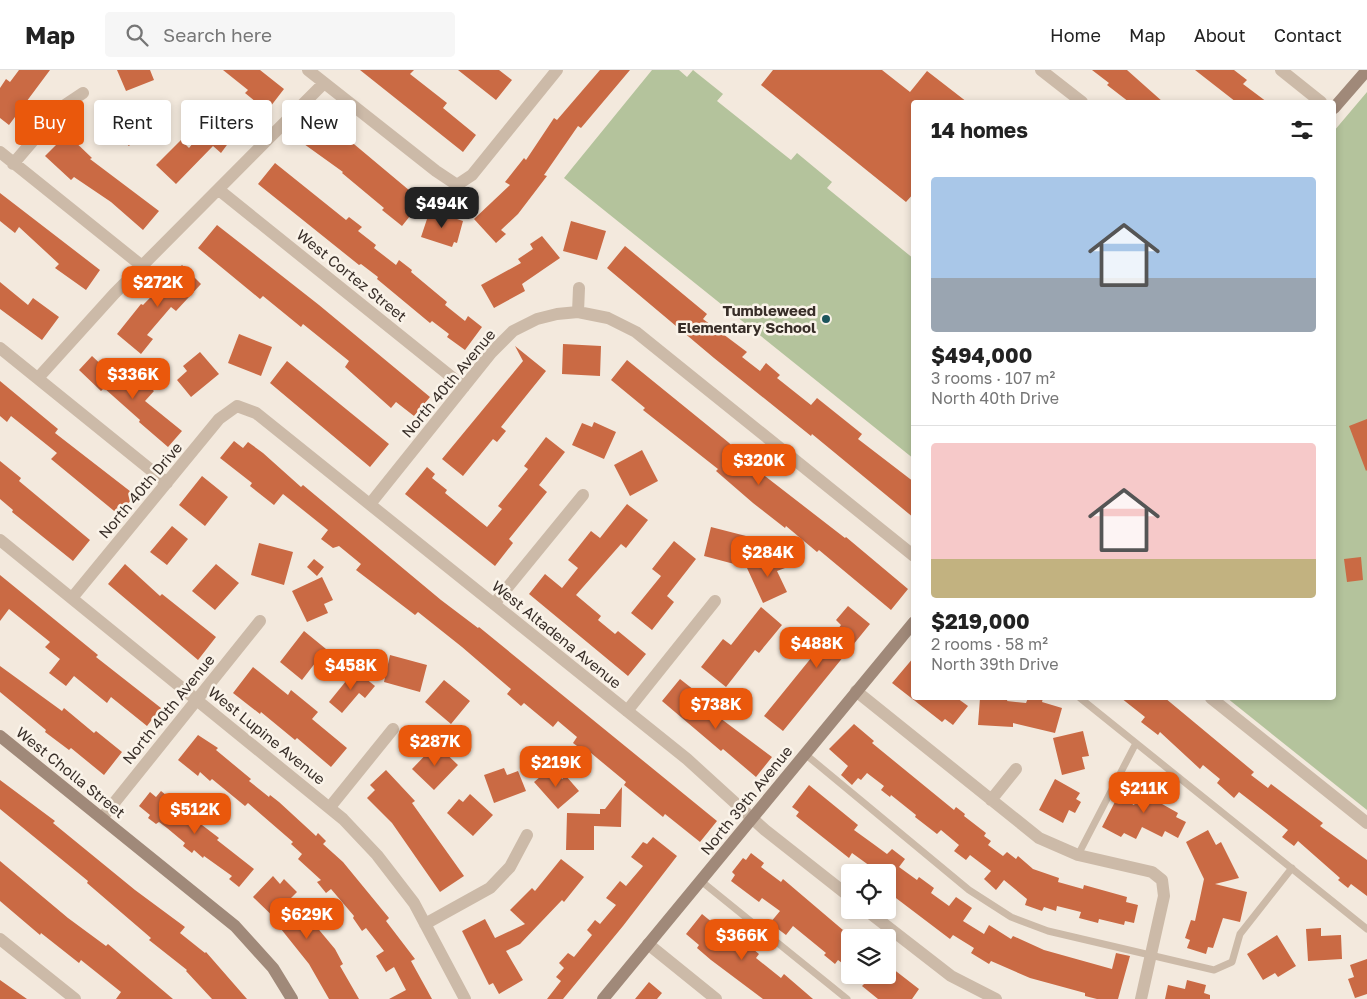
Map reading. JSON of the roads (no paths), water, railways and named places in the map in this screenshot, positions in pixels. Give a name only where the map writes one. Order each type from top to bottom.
[{"type":"street","points":[[308,70],[436,171],[457,185],[472,175],[553,72]]},
{"type":"street","points":[[1042,70],[1080,100]]},
{"type":"street","points":[[1281,70],[1318,100]]},
{"type":"street","points":[[1336,106],[1367,70]]},
{"type":"street","points":[[38,378],[93,316],[324,83]]},
{"type":"street","points":[[13,164],[62,107],[83,93]]},
{"type":"street","points":[[0,152],[142,266]]},
{"type":"street","name":"West Cortez Street","points":[[219,190],[464,387]]},
{"type":"street","points":[[580,288],[578,312],[608,318],[636,332],[911,554]]},
{"type":"street","name":"North 40th Avenue","points":[[370,504],[491,353],[513,331],[537,319],[578,312]]},
{"type":"street","points":[[0,348],[166,483]]},
{"type":"street","name":"North 40th Drive","points":[[72,598],[219,419],[237,406]]},
{"type":"street","name":"West Altadena Avenue","points":[[237,406],[256,413],[370,504],[702,772],[752,818],[841,890]]},
{"type":"street","points":[[494,604],[583,495]]},
{"type":"street","name":"West Lupine Avenue","points":[[0,540],[330,807],[377,855],[414,904],[465,999]]},
{"type":"street","points":[[627,711],[715,601]]},
{"type":"street","name":"North 40th Avenue","points":[[102,818],[260,621]]},
{"type":"street","name":"North 39th Avenue","points":[[603,999],[856,691],[911,629]]},
{"type":"street","points":[[856,691],[1039,838],[1078,855],[1147,870],[1162,880],[1164,896],[1141,999]]},
{"type":"street","points":[[1214,700],[1367,823]]},
{"type":"street","points":[[330,807],[393,728]]},
{"type":"street","name":"West Cholla Street","points":[[0,736],[235,926],[272,968],[292,999]]},
{"type":"street","points":[[991,800],[1016,769]]},
{"type":"street","points":[[425,924],[490,888],[510,867],[527,836]]},
{"type":"street","points":[[878,919],[951,976],[996,999]]},
{"type":"street","points":[[0,939],[75,999]]},
{"type":"street","points":[[648,944],[716,999]]},
{"type":"lane","points":[[1082,700],[1367,929]]},
{"type":"lane","points":[[1078,855],[1136,743]]},
{"type":"lane","points":[[805,754],[969,890],[1011,917],[1048,931],[1214,970],[1232,962],[1240,934],[1292,868]]},
{"type":"lane","points":[[700,881],[846,999]]},
{"type":"place","name":"Tumbleweed Elementary School","points":[[826,319]]}]
